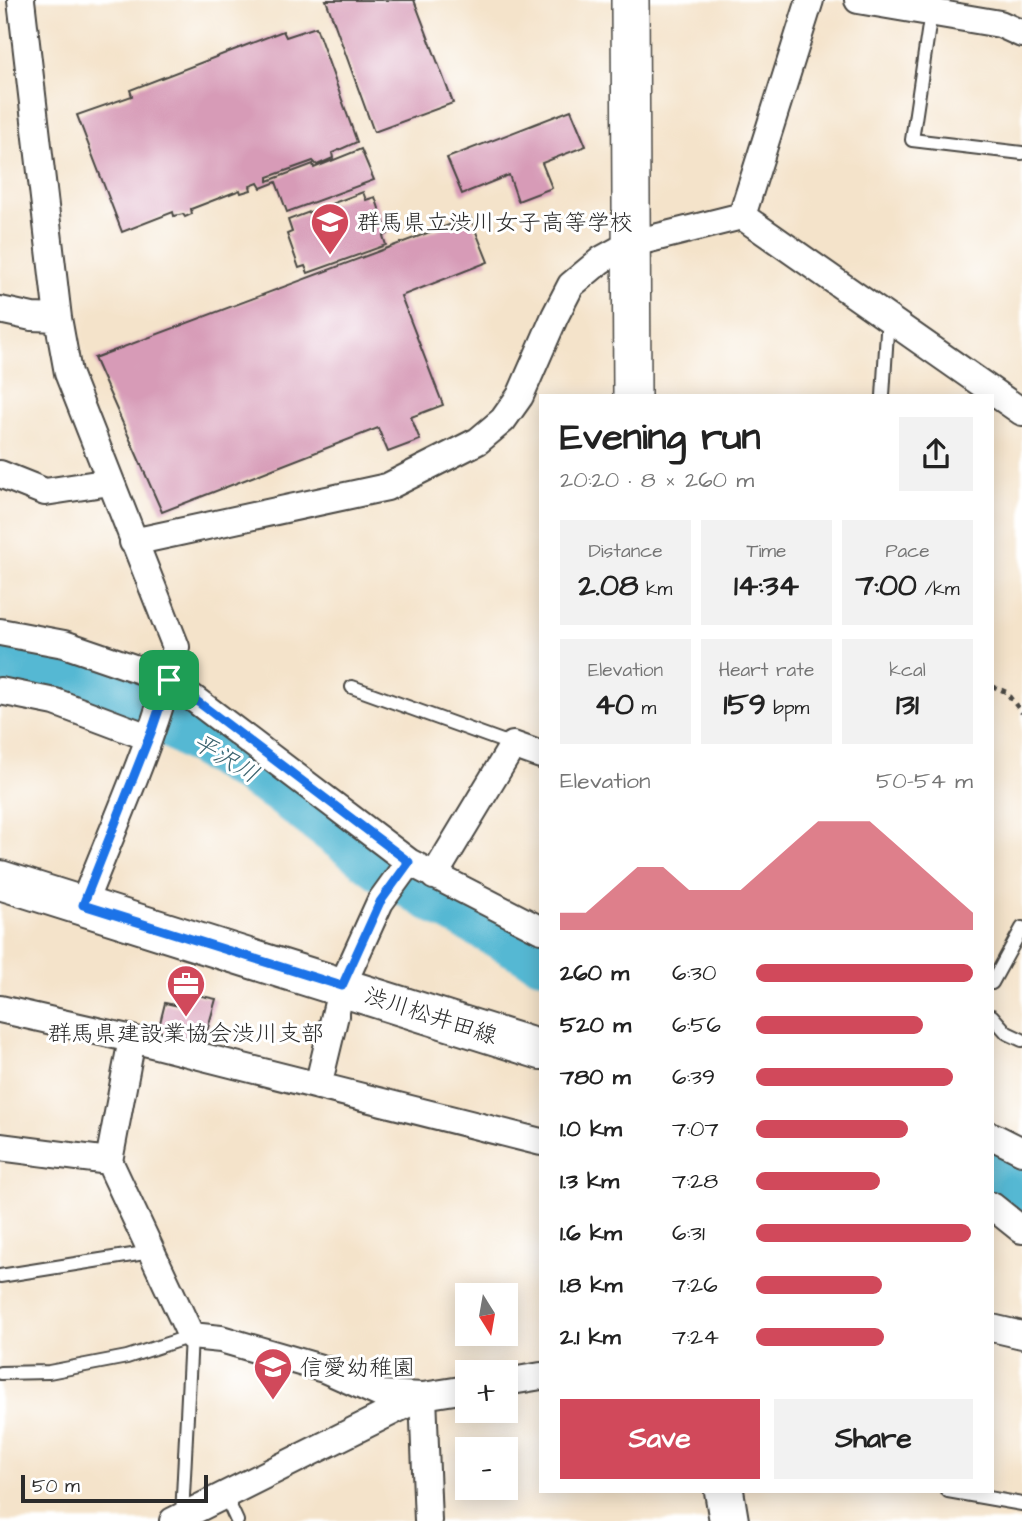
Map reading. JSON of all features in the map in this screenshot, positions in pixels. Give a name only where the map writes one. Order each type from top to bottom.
[{"type":"main road","name":"渋川松井田線","points":[[0,880],[539,1049]]},
{"type":"main road","points":[[723,1493],[729,1521]]},
{"type":"street","points":[[21,0],[58,318],[68,373],[176,647],[150,734],[83,905]]},
{"type":"street","points":[[630,0],[632,394]]},
{"type":"street","points":[[742,216],[810,0]]},
{"type":"street","points":[[858,0],[1000,24],[1022,34]]},
{"type":"street","points":[[133,542],[387,487],[478,441],[503,419],[520,396],[571,285],[601,260],[630,244],[742,216],[1022,412]]},
{"type":"street","points":[[0,310],[32,317],[58,318]]},
{"type":"street","points":[[0,474],[45,492],[110,482]]},
{"type":"street","points":[[0,632],[64,644],[166,686],[407,866],[434,876],[539,929]]},
{"type":"street","points":[[0,691],[55,702],[150,734]]},
{"type":"street","points":[[434,876],[513,745],[539,754]]},
{"type":"street","points":[[318,1086],[342,986],[380,902],[407,866]]},
{"type":"street","points":[[0,1009],[132,1039],[539,1141]]},
{"type":"street","points":[[132,1039],[109,1161],[191,1336],[221,1339],[324,1369],[380,1394],[423,1396],[455,1391]]},
{"type":"street","points":[[994,1137],[1022,1151]]},
{"type":"street","points":[[0,1147],[109,1161]]},
{"type":"street","points":[[994,1208],[1022,1230]]},
{"type":"street","points":[[994,1328],[1022,1335]]},
{"type":"street","points":[[518,1380],[539,1376]]},
{"type":"street","points":[[177,1519],[423,1396]]},
{"type":"street","points":[[423,1396],[428,1521]]},
{"type":"lane","points":[[931,12],[912,140],[1022,153]]},
{"type":"lane","points":[[883,394],[888,316]]},
{"type":"lane","points":[[352,687],[513,745]]},
{"type":"lane","points":[[994,979],[1022,928]]},
{"type":"lane","points":[[994,1018],[1007,1033],[1022,1040]]},
{"type":"lane","points":[[0,1276],[151,1252]]},
{"type":"lane","points":[[0,1373],[49,1372],[127,1357],[191,1336],[177,1519]]},
{"type":"lane","points":[[959,1493],[1022,1504]]},
{"type":"lane","points":[[225,1495],[237,1521]]},
{"type":"path","points":[[994,687],[1006,692],[1022,713]]},
{"type":"building","points":[[326,0],[414,0],[453,103],[374,132]]},
{"type":"building","points":[[316,27],[357,142],[332,153],[333,158],[317,165],[313,161],[268,177],[268,181],[313,164],[314,168],[361,149],[374,180],[287,212],[276,182],[261,188],[258,183],[250,186],[251,190],[241,193],[240,190],[191,209],[192,214],[185,217],[183,214],[174,216],[173,212],[122,232],[77,115],[132,96],[130,90],[283,31],[286,37]]},
{"type":"building","points":[[571,110],[586,146],[542,163],[552,188],[518,201],[509,175],[462,194],[447,158]]},
{"type":"building","points":[[363,192],[366,200],[375,197],[388,234],[383,236],[386,245],[308,273],[305,266],[299,268],[287,234],[292,232],[288,220]]},
{"type":"building","points":[[470,217],[488,262],[401,296],[443,405],[411,417],[420,440],[388,452],[378,428],[162,512],[94,358]]},
{"type":"building","name":"群馬県建設業協会渋川支部","points":[[183,992],[216,999],[204,1042],[158,1031],[165,1003],[179,1006]]},
{"type":"waterway","name":"平沢川","points":[[0,661],[118,694],[277,789],[381,868],[539,958]]},
{"type":"waterway","name":"平沢川","points":[[994,1173],[1006,1177],[1022,1191]]},
{"type":"place","name":"群馬県立渋川女子高等学校","points":[[330,256]]},
{"type":"place","name":"群馬県建設業協会渋川支部","points":[[186,1018]]},
{"type":"place","name":"信愛幼稚園","points":[[273,1401]]},
{"type":"route","points":[[169,680],[409,862],[380,902],[342,986],[83,905],[169,680]]}]
